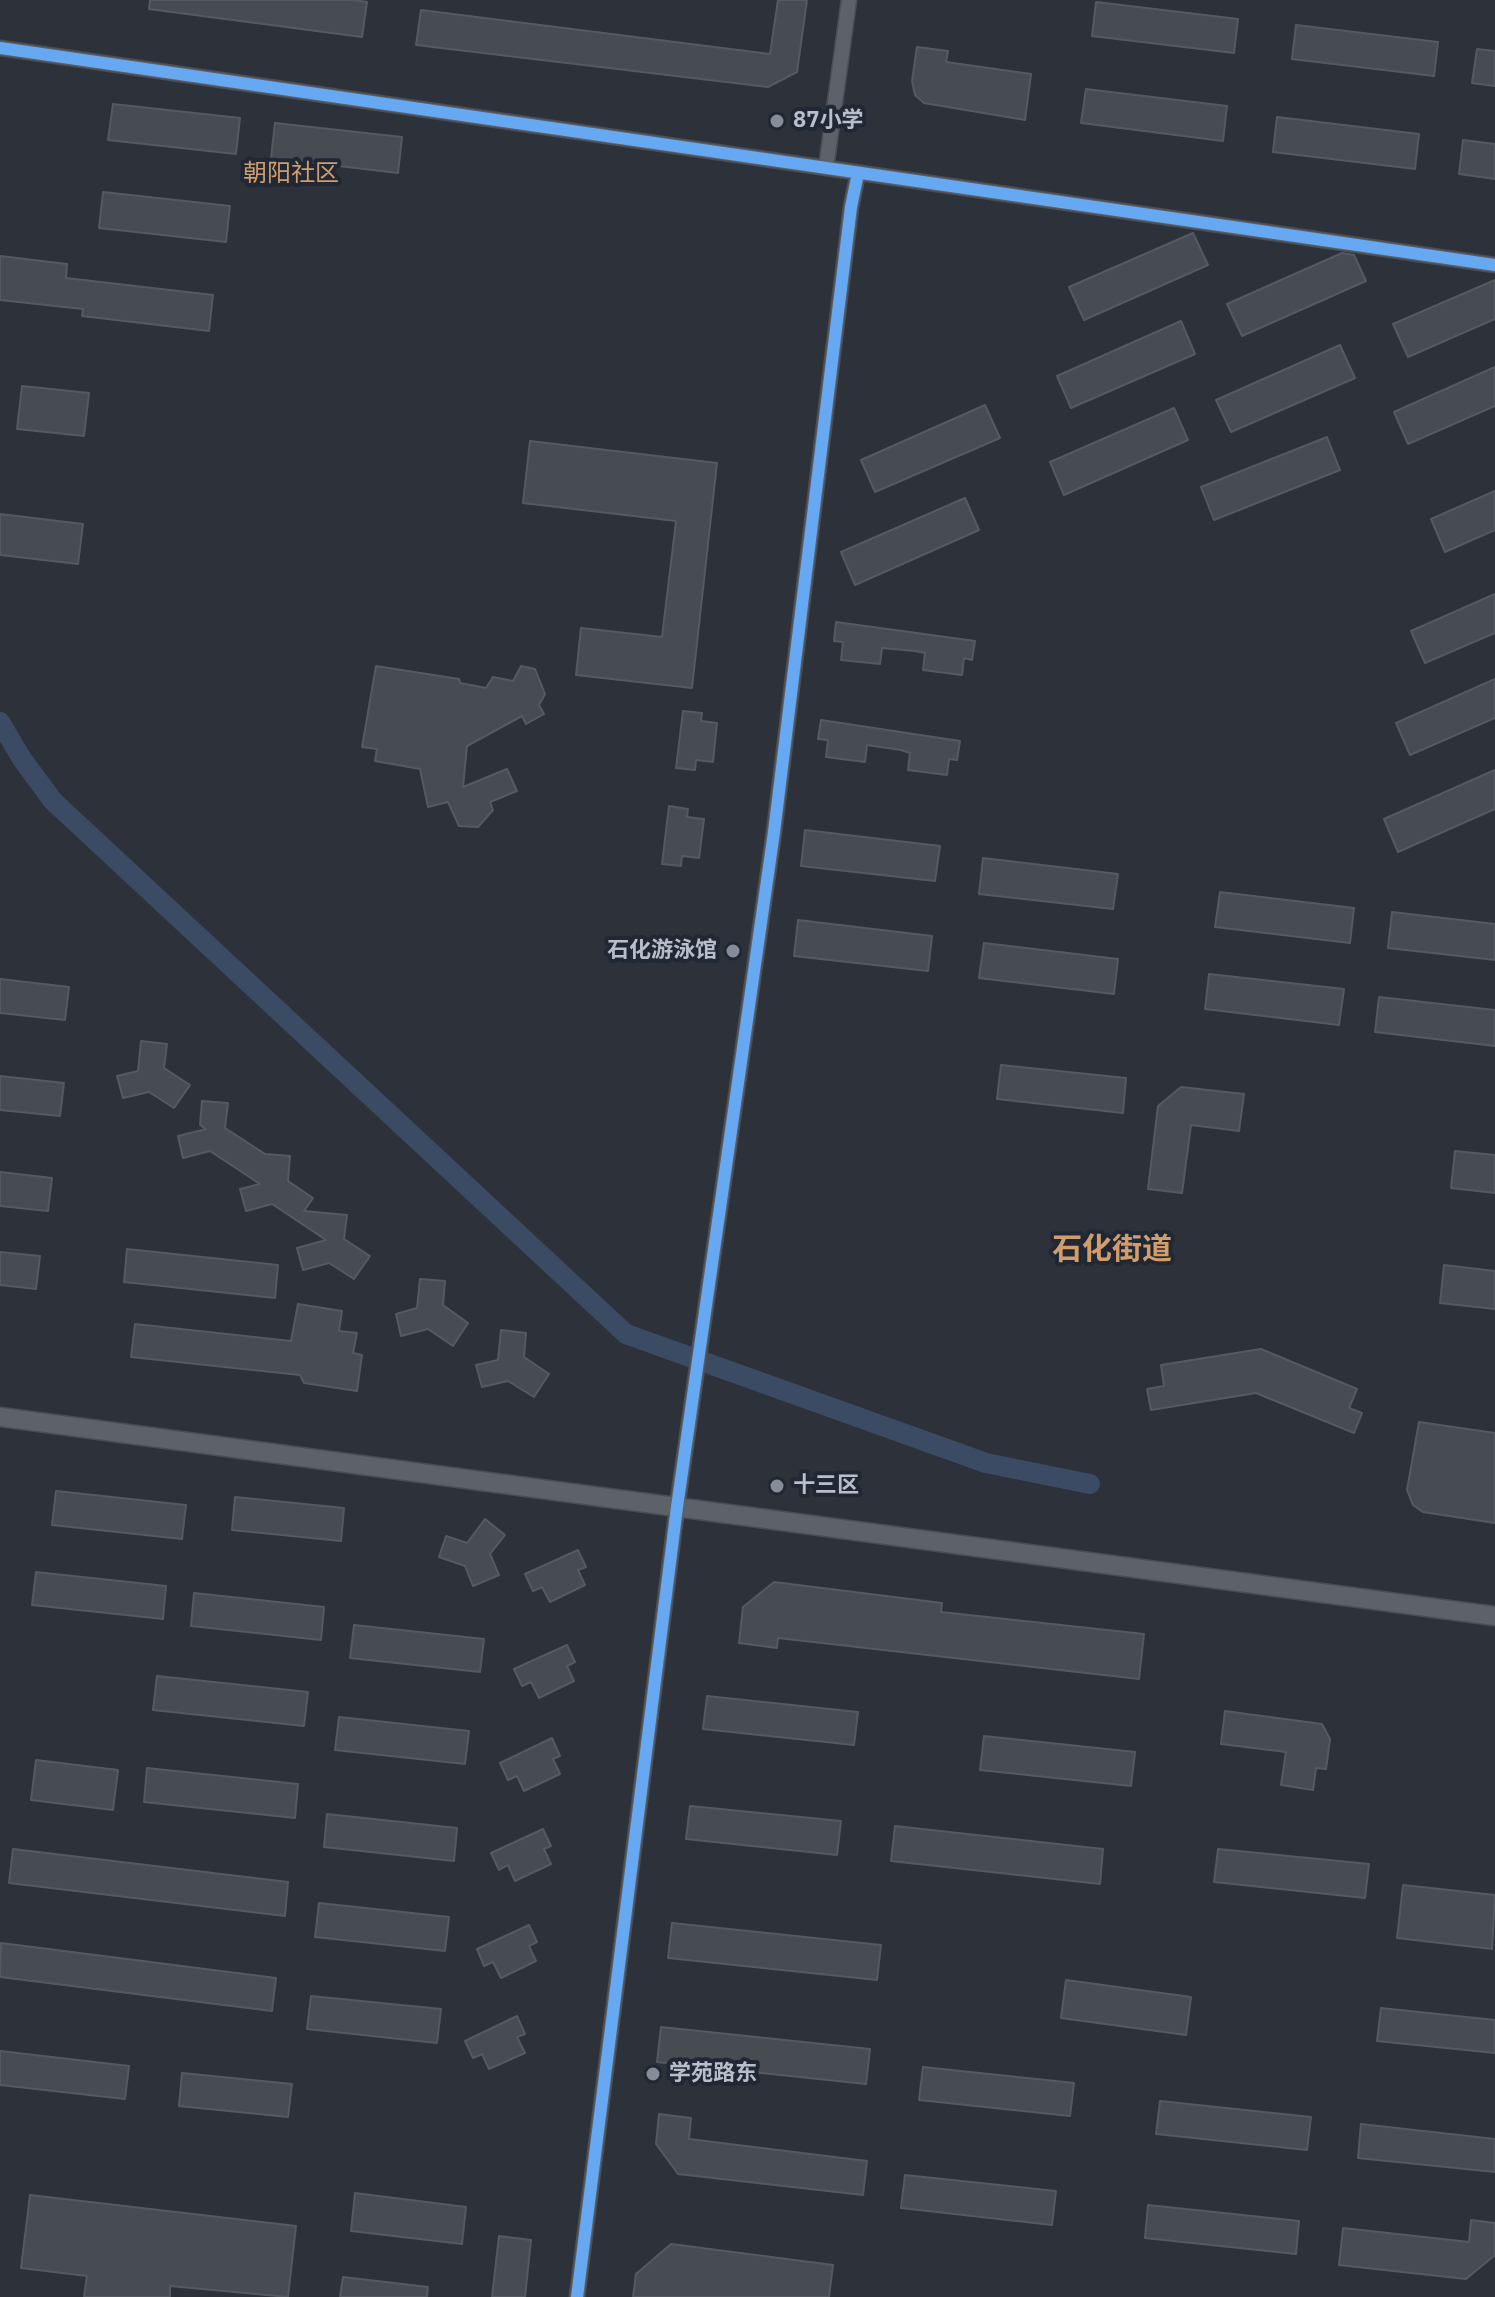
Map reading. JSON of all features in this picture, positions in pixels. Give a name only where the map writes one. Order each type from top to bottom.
[{"type":"street","points":[[826,168],[849,0]]},
{"type":"street","points":[[0,48],[1495,265]]},
{"type":"street","points":[[577,2297],[677,1507],[774,832],[847,239],[858,173]]},
{"type":"street","points":[[0,1417],[1495,1616]]},
{"type":"building","points":[[150,0],[367,2],[362,37],[149,9]]},
{"type":"building","points":[[778,0],[807,0],[797,72],[768,87],[416,45],[421,10],[770,54]]},
{"type":"building","points":[[1096,2],[1238,19],[1234,53],[1092,36]]},
{"type":"building","points":[[1296,25],[1438,42],[1434,76],[1292,59]]},
{"type":"building","points":[[917,47],[948,51],[946,62],[1031,74],[1025,120],[924,103],[915,95],[912,81]]},
{"type":"building","points":[[1477,49],[1495,51],[1495,86],[1472,83]]},
{"type":"building","points":[[1086,89],[1227,106],[1223,141],[1081,123]]},
{"type":"building","points":[[113,104],[240,118],[236,154],[108,140]]},
{"type":"building","points":[[1277,117],[1419,134],[1415,169],[1273,152]]},
{"type":"building","points":[[275,123],[402,137],[398,173],[271,158]]},
{"type":"building","points":[[1463,140],[1495,144],[1495,179],[1459,174]]},
{"type":"building","points":[[103,192],[230,206],[226,242],[99,228]]},
{"type":"building","points":[[1193,233],[1208,265],[1084,320],[1069,287]]},
{"type":"building","points":[[1342,253],[1354,255],[1366,281],[1242,336],[1227,304]]},
{"type":"building","points":[[0,256],[67,264],[66,278],[213,295],[209,331],[82,316],[83,309],[0,300]]},
{"type":"building","points":[[1495,280],[1495,319],[1408,357],[1393,324]]},
{"type":"building","points":[[1181,321],[1195,354],[1071,408],[1057,376]]},
{"type":"building","points":[[1340,345],[1355,378],[1231,432],[1216,400]]},
{"type":"building","points":[[1495,367],[1495,406],[1408,444],[1394,412]]},
{"type":"building","points":[[22,386],[89,393],[84,436],[17,429]]},
{"type":"building","points":[[985,405],[1000,438],[875,492],[861,460]]},
{"type":"building","points":[[1174,408],[1188,440],[1064,495],[1050,462]]},
{"type":"building","points":[[1327,437],[1340,470],[1214,520],[1201,487]]},
{"type":"building","points":[[530,441],[717,463],[692,688],[576,675],[581,628],[662,637],[676,521],[523,503]]},
{"type":"building","points":[[1495,491],[1495,530],[1445,552],[1431,519]]},
{"type":"building","points":[[965,498],[979,530],[855,585],[841,552]]},
{"type":"building","points":[[0,514],[83,524],[78,564],[0,555]]},
{"type":"building","points":[[1495,594],[1495,633],[1425,663],[1411,631]]},
{"type":"building","points":[[836,622],[975,641],[972,660],[964,658],[962,675],[923,670],[925,653],[915,651],[882,648],[880,664],[841,660],[843,642],[834,641]]},
{"type":"building","points":[[376,666],[459,679],[460,683],[486,688],[493,677],[513,681],[521,666],[535,669],[545,694],[539,705],[544,714],[526,724],[522,716],[467,746],[463,787],[507,769],[517,791],[490,802],[493,810],[478,827],[459,826],[448,802],[428,807],[420,769],[375,761],[377,749],[362,747]]},
{"type":"building","points":[[1495,679],[1495,718],[1410,755],[1396,723]]},
{"type":"building","points":[[683,711],[702,713],[701,721],[717,723],[713,762],[696,760],[695,770],[676,768]]},
{"type":"building","points":[[821,720],[960,741],[957,760],[949,759],[947,775],[908,770],[910,753],[901,750],[867,745],[865,762],[826,757],[828,740],[818,739]]},
{"type":"building","points":[[1495,770],[1495,809],[1398,852],[1384,819]]},
{"type":"building","points":[[669,806],[688,809],[687,817],[704,819],[699,858],[682,856],[681,866],[662,864]]},
{"type":"building","points":[[805,830],[940,846],[935,881],[801,866]]},
{"type":"building","points":[[983,858],[1118,874],[1113,909],[979,894]]},
{"type":"building","points":[[1220,892],[1354,908],[1350,943],[1215,927]]},
{"type":"building","points":[[1392,912],[1495,924],[1495,960],[1388,948]]},
{"type":"building","points":[[798,920],[932,936],[928,971],[794,956]]},
{"type":"building","points":[[984,943],[1118,959],[1114,994],[979,978]]},
{"type":"building","points":[[1209,974],[1344,989],[1339,1025],[1205,1009]]},
{"type":"building","points":[[0,979],[69,987],[65,1020],[0,1013]]},
{"type":"building","points":[[1379,997],[1495,1010],[1495,1046],[1375,1032]]},
{"type":"building","points":[[141,1041],[167,1044],[164,1068],[190,1085],[174,1108],[149,1092],[123,1098],[117,1076],[138,1071]]},
{"type":"building","points":[[1001,1065],[1126,1078],[1123,1113],[997,1099]]},
{"type":"building","points":[[0,1076],[64,1083],[60,1116],[0,1110]]},
{"type":"building","points":[[1181,1087],[1244,1094],[1239,1131],[1191,1125],[1182,1193],[1148,1189],[1158,1106]]},
{"type":"building","points":[[202,1101],[228,1103],[225,1128],[265,1154],[290,1156],[288,1181],[313,1198],[304,1211],[347,1215],[344,1239],[370,1256],[354,1279],[329,1263],[303,1270],[297,1248],[326,1240],[272,1204],[246,1211],[240,1189],[260,1184],[210,1151],[183,1158],[178,1136],[206,1129],[200,1125]]},
{"type":"building","points":[[1455,1151],[1495,1155],[1495,1193],[1451,1188]]},
{"type":"building","points":[[0,1172],[52,1178],[48,1211],[0,1206]]},
{"type":"building","points":[[127,1249],[278,1265],[275,1298],[124,1282]]},
{"type":"building","points":[[0,1252],[40,1256],[36,1289],[0,1285]]},
{"type":"building","points":[[1444,1265],[1495,1271],[1495,1309],[1440,1303]]},
{"type":"building","points":[[420,1279],[445,1281],[443,1305],[468,1323],[453,1346],[428,1329],[401,1336],[396,1314],[417,1308]]},
{"type":"building","points":[[298,1304],[342,1311],[339,1331],[357,1333],[353,1353],[362,1355],[357,1391],[304,1383],[300,1375],[131,1357],[135,1324],[291,1341]]},
{"type":"building","points":[[501,1330],[526,1333],[524,1357],[549,1374],[534,1397],[508,1381],[482,1387],[476,1365],[498,1360]]},
{"type":"building","points":[[1261,1349],[1357,1389],[1349,1408],[1362,1413],[1354,1433],[1256,1393],[1151,1410],[1147,1389],[1164,1386],[1161,1365]]},
{"type":"building","points":[[1419,1422],[1495,1433],[1495,1523],[1423,1512],[1413,1505],[1407,1490]]},
{"type":"building","points":[[56,1491],[186,1505],[182,1539],[52,1525]]},
{"type":"building","points":[[235,1497],[344,1508],[341,1541],[232,1530]]},
{"type":"building","points":[[485,1519],[505,1535],[490,1554],[499,1575],[473,1586],[465,1566],[439,1557],[446,1536],[467,1543]]},
{"type":"building","points":[[578,1550],[586,1567],[578,1570],[585,1585],[550,1602],[542,1587],[533,1591],[525,1574]]},
{"type":"building","points":[[36,1572],[166,1586],[163,1619],[32,1605]]},
{"type":"building","points":[[774,1582],[942,1603],[941,1612],[1144,1634],[1139,1679],[778,1638],[777,1648],[739,1643],[743,1607]]},
{"type":"building","points":[[194,1593],[324,1607],[321,1640],[191,1626]]},
{"type":"building","points":[[354,1625],[484,1639],[480,1672],[350,1658]]},
{"type":"building","points":[[567,1645],[575,1662],[567,1666],[574,1681],[539,1698],[531,1682],[522,1686],[514,1669]]},
{"type":"building","points":[[157,1676],[308,1692],[304,1726],[153,1710]]},
{"type":"building","points":[[707,1696],[858,1712],[854,1745],[703,1729]]},
{"type":"building","points":[[1225,1711],[1322,1724],[1330,1739],[1326,1769],[1316,1768],[1313,1790],[1281,1785],[1286,1752],[1221,1744]]},
{"type":"building","points":[[339,1717],[469,1731],[465,1764],[335,1750]]},
{"type":"building","points":[[984,1736],[1135,1752],[1131,1786],[980,1770]]},
{"type":"building","points":[[552,1738],[560,1756],[553,1759],[560,1774],[524,1791],[517,1776],[508,1780],[500,1763]]},
{"type":"building","points":[[36,1760],[118,1770],[113,1810],[31,1800]]},
{"type":"building","points":[[147,1768],[298,1784],[295,1818],[144,1802]]},
{"type":"building","points":[[690,1806],[841,1821],[837,1855],[686,1839]]},
{"type":"building","points":[[327,1814],[457,1828],[454,1861],[324,1847]]},
{"type":"building","points":[[895,1826],[1103,1849],[1100,1884],[891,1861]]},
{"type":"building","points":[[543,1829],[551,1846],[544,1849],[551,1864],[515,1881],[508,1865],[499,1870],[491,1853]]},
{"type":"building","points":[[13,1849],[288,1882],[285,1916],[9,1883]]},
{"type":"building","points":[[1218,1849],[1369,1864],[1365,1898],[1214,1882]]},
{"type":"building","points":[[1403,1885],[1495,1895],[1492,1949],[1397,1938]]},
{"type":"building","points":[[319,1903],[449,1917],[445,1951],[315,1937]]},
{"type":"building","points":[[672,1923],[881,1945],[877,1980],[668,1958]]},
{"type":"building","points":[[529,1925],[537,1942],[529,1946],[536,1961],[501,1978],[493,1962],[484,1966],[477,1949]]},
{"type":"building","points":[[1,1943],[276,1978],[272,2011],[0,1977]]},
{"type":"building","points":[[1066,1980],[1191,1997],[1186,2035],[1061,2018]]},
{"type":"building","points":[[311,1996],[441,2009],[437,2043],[307,2029]]},
{"type":"building","points":[[1381,2008],[1495,2020],[1495,2053],[1377,2041]]},
{"type":"building","points":[[517,2016],[525,2034],[517,2037],[525,2053],[489,2069],[482,2054],[473,2058],[465,2041]]},
{"type":"building","points":[[661,2027],[870,2049],[866,2084],[657,2062]]},
{"type":"building","points":[[0,2051],[129,2066],[125,2099],[0,2085]]},
{"type":"building","points":[[923,2067],[1074,2083],[1070,2116],[919,2100]]},
{"type":"building","points":[[182,2073],[292,2084],[288,2117],[179,2106]]},
{"type":"building","points":[[1160,2101],[1311,2117],[1307,2150],[1156,2134]]},
{"type":"building","points":[[659,2114],[691,2118],[689,2139],[867,2161],[863,2195],[678,2174],[656,2144]]},
{"type":"building","points":[[1361,2124],[1495,2139],[1495,2172],[1358,2158]]},
{"type":"building","points":[[905,2175],[1056,2191],[1052,2225],[901,2208]]},
{"type":"building","points":[[355,2193],[466,2207],[462,2244],[351,2231]]},
{"type":"building","points":[[30,2195],[296,2226],[288,2297],[170,2286],[170,2297],[84,2297],[87,2276],[21,2268]]},
{"type":"building","points":[[1148,2205],[1299,2221],[1296,2254],[1145,2238]]},
{"type":"building","points":[[1471,2220],[1495,2223],[1495,2255],[1466,2279],[1339,2265],[1343,2228],[1469,2242]]},
{"type":"building","points":[[499,2236],[531,2240],[525,2297],[492,2297]]},
{"type":"building","points":[[671,2244],[833,2265],[829,2297],[633,2297],[636,2274]]},
{"type":"building","points":[[343,2277],[428,2287],[427,2297],[340,2297]]},
{"type":"waterway","points":[[0,722],[53,801],[626,1334],[986,1463],[1090,1484]]},
{"type":"cycle path","points":[[0,48],[1495,265]]},
{"type":"cycle path","points":[[577,2297],[677,1507],[774,832],[851,207],[858,173]]},
{"type":"place","name":"87小学","points":[[777,121]]},
{"type":"place","name":"石化游泳馆","points":[[733,951]]},
{"type":"place","name":"十三区","points":[[777,1486]]},
{"type":"place","name":"学苑路东","points":[[653,2074]]},
{"type":"district","name":"朝阳社区","points":[[291,174]]},
{"type":"district","name":"石化街道","points":[[1112,1250]]}]
